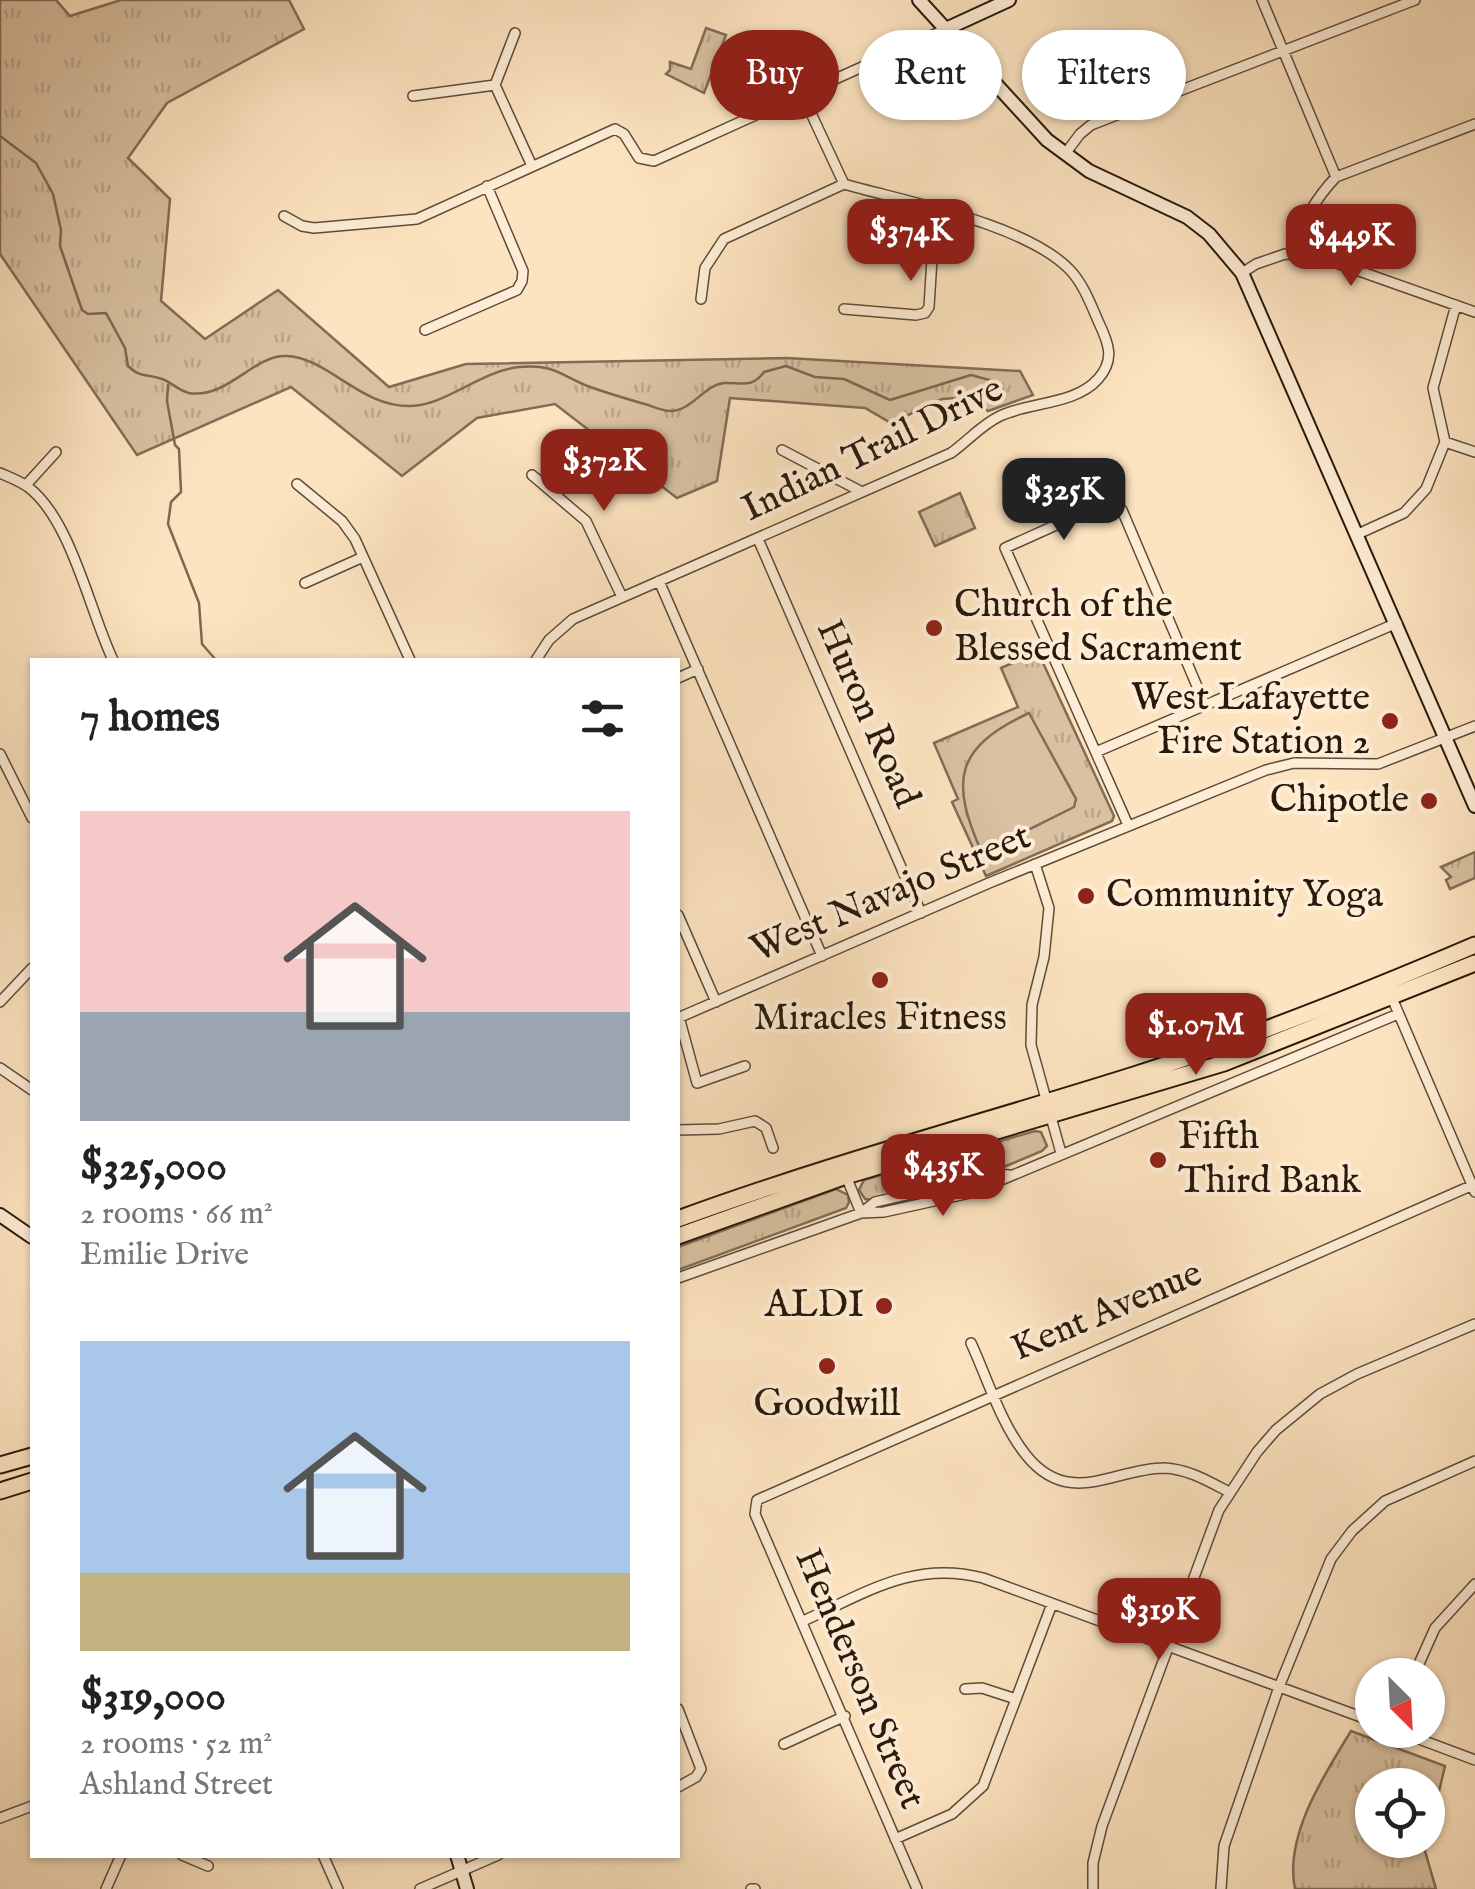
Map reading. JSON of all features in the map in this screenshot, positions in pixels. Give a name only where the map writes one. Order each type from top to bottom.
[{"type":"highway","points":[[680,1235],[1279,1026],[1475,945]]},
{"type":"highway","points":[[680,1218],[743,1195],[1048,1109],[1180,1078],[1395,1006],[1475,963]]},
{"type":"highway","points":[[0,1465],[30,1457]]},
{"type":"highway","points":[[0,1491],[30,1482]]},
{"type":"street","points":[[919,0],[1032,126],[1065,154],[1111,182],[1187,217],[1209,234],[1242,273],[1397,622],[1401,640],[1475,787]]},
{"type":"street","points":[[839,77],[1009,0]]},
{"type":"street","points":[[1262,0],[1336,178]]},
{"type":"street","points":[[1065,154],[1091,125],[1415,0]]},
{"type":"street","points":[[515,34],[494,84],[532,166]]},
{"type":"street","points":[[413,96],[494,84]]},
{"type":"street","points":[[284,216],[314,228],[417,219],[616,130],[624,134],[639,158],[654,162],[745,120]]},
{"type":"street","points":[[701,300],[705,268],[724,239],[844,184],[814,120]]},
{"type":"street","points":[[1297,252],[1305,222],[1325,188],[1336,178],[1475,124]]},
{"type":"street","name":"Indian Trail Drive","points":[[537,658],[566,624],[951,453],[1002,415],[1054,402],[1094,384],[1105,370],[1111,356],[1107,341],[1081,283],[1048,252],[1016,235],[844,184]]},
{"type":"street","points":[[425,330],[517,290],[522,281],[523,271],[487,186]]},
{"type":"street","points":[[844,308],[916,315],[925,312],[929,307],[935,210]]},
{"type":"street","points":[[1242,273],[1256,264],[1297,252],[1475,312]]},
{"type":"street","points":[[1358,534],[1404,513],[1422,497],[1445,442],[1433,388],[1456,305]]},
{"type":"street","points":[[1445,442],[1475,452]]},
{"type":"street","points":[[782,450],[862,492]]},
{"type":"street","points":[[26,485],[56,452]]},
{"type":"street","points":[[0,473],[26,485],[48,508],[73,557],[112,658]]},
{"type":"street","points":[[532,474],[586,521],[622,597]]},
{"type":"street","points":[[297,484],[342,521],[363,557],[409,658]]},
{"type":"street","points":[[1128,825],[1005,548],[1105,503],[1115,503],[1122,510],[1205,705]]},
{"type":"street","name":"Huron Road","points":[[758,539],[921,913]]},
{"type":"street","points":[[305,582],[363,557]]},
{"type":"street","points":[[659,581],[822,956]]},
{"type":"street","points":[[1096,752],[1397,622]]},
{"type":"street","points":[[680,677],[698,668]]},
{"type":"street","points":[[1449,737],[1475,726]]},
{"type":"street","points":[[1449,737],[1475,806]]},
{"type":"street","name":"West Navajo Street","points":[[680,1017],[1035,864],[1266,770],[1294,763],[1378,764],[1449,737]]},
{"type":"street","points":[[0,754],[30,814]]},
{"type":"street","points":[[1035,864],[1049,908],[1044,958],[1032,1005],[1033,1058],[1062,1152]]},
{"type":"street","points":[[680,920],[716,1002]]},
{"type":"street","points":[[0,1002],[30,970]]},
{"type":"street","points":[[680,1277],[861,1212],[875,1202],[1008,1175],[1188,1102],[1395,1006],[1474,1187]]},
{"type":"street","points":[[680,1025],[697,1084],[744,1066]]},
{"type":"street","points":[[0,1068],[30,1089]]},
{"type":"street","points":[[1180,1078],[1188,1102]]},
{"type":"street","points":[[680,1130],[755,1122],[766,1128],[773,1148]]},
{"type":"street","points":[[846,1176],[861,1212]]},
{"type":"street","name":"Kent Avenue","points":[[762,1495],[1474,1187]]},
{"type":"street","points":[[1,1216],[30,1235]]},
{"type":"street","points":[[1092,1889],[1102,1826],[1228,1492],[1276,1430],[1320,1394],[1475,1324]]},
{"type":"street","points":[[971,1343],[1025,1454],[1042,1470],[1090,1484],[1166,1468],[1197,1475],[1228,1492]]},
{"type":"street","points":[[1221,1889],[1224,1846],[1280,1687],[1331,1559],[1377,1507],[1395,1495],[1475,1461]]},
{"type":"street","name":"Henderson Street","points":[[762,1495],[754,1507],[755,1514],[917,1889]]},
{"type":"street","points":[[803,1621],[908,1575],[957,1572],[983,1578],[1355,1716]]},
{"type":"street","points":[[1422,1658],[1436,1628],[1475,1584]]},
{"type":"street","points":[[896,1839],[952,1814],[974,1797],[999,1752],[1052,1604]]},
{"type":"street","points":[[965,1688],[982,1688],[1016,1698]]},
{"type":"street","points":[[680,1714],[702,1770],[680,1786]]},
{"type":"street","points":[[784,1744],[845,1716]]},
{"type":"street","points":[[1443,1748],[1475,1760]]},
{"type":"street","points":[[0,1818],[30,1807]]},
{"type":"street","points":[[106,1889],[120,1858]]},
{"type":"street","points":[[189,1858],[208,1866]]},
{"type":"street","points":[[324,1858],[338,1889]]},
{"type":"street","points":[[458,1858],[468,1889]]},
{"type":"street","points":[[420,1889],[491,1858]]},
{"type":"green space","points":[[0,0],[56,0],[70,16],[121,0],[289,0],[304,29],[167,103],[128,158],[170,199],[161,301],[205,339],[278,290],[389,387],[466,364],[787,358],[1020,371],[1033,395],[988,411],[971,397],[942,399],[891,423],[865,408],[730,398],[717,481],[677,498],[555,404],[477,418],[402,476],[291,387],[137,455],[0,254]]},
{"type":"green space","points":[[706,28],[712,30],[710,77],[704,93],[666,74],[670,62],[691,69]]},
{"type":"green space","points":[[960,493],[975,528],[935,546],[919,512]]},
{"type":"green space","points":[[1038,652],[1114,816],[1112,821],[986,876],[952,802],[958,799],[934,743],[1018,707],[1001,668]]},
{"type":"green space","points":[[1029,713],[1076,799],[1074,807],[982,853],[965,806],[965,769],[986,740]]},
{"type":"green space","points":[[1475,852],[1475,878],[1450,889],[1446,880],[1451,877],[1441,867]]},
{"type":"green space","points":[[1041,1132],[1047,1146],[1042,1151],[987,1174],[873,1200],[865,1199],[859,1190],[864,1180]]},
{"type":"green space","points":[[836,1189],[848,1195],[846,1208],[680,1269],[680,1246]]},
{"type":"green space","points":[[1351,1731],[1355,1732],[1355,1748],[1397,1748],[1445,1766],[1355,1768],[1355,1858],[1427,1858],[1436,1889],[1295,1889],[1295,1848],[1319,1786]]},
{"type":"waterway","points":[[0,136],[36,163],[53,194],[61,230],[60,246],[82,310],[88,314],[106,313],[133,370],[189,393],[216,390],[262,362],[286,356],[316,364],[375,399],[411,406],[437,400],[491,375],[519,367],[550,369],[590,387],[670,411],[685,407],[717,385],[751,383],[764,372],[786,366],[815,377],[844,379],[890,400],[971,375],[993,381],[1004,391]]},
{"type":"waterway","points":[[168,385],[167,401],[179,449],[181,492],[171,502],[168,524],[199,603],[202,644],[214,658]]},
{"type":"place","name":"Church of the Blessed Sacrament","points":[[934,628]]},
{"type":"place","name":"West Lafayette Fire Station 2","points":[[1390,721]]},
{"type":"place","name":"Chipotle","points":[[1429,801]]},
{"type":"place","name":"Community Yoga","points":[[1086,896]]},
{"type":"place","name":"Miracles Fitness","points":[[880,980]]},
{"type":"place","name":"Fifth Third Bank","points":[[1158,1160]]},
{"type":"place","name":"ALDI","points":[[884,1306]]},
{"type":"place","name":"Goodwill","points":[[827,1366]]}]
